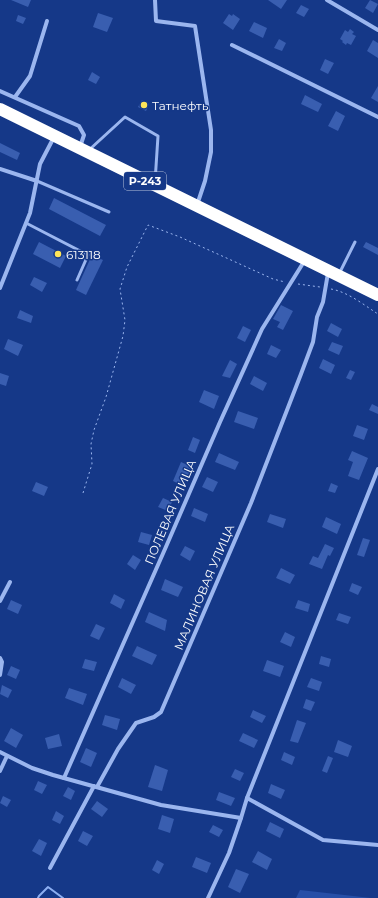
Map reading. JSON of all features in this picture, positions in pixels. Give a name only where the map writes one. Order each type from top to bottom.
[{"type":"highway","name":"Р-243","points":[[0,109],[378,295]]},
{"type":"street","points":[[155,0],[156,21],[196,26],[211,130],[211,152],[205,181],[197,205]]},
{"type":"street","points":[[327,0],[378,30]]},
{"type":"street","points":[[15,97],[30,76],[47,21]]},
{"type":"street","points":[[232,44],[378,117]]},
{"type":"street","points":[[0,90],[79,126],[84,135],[83,150]]},
{"type":"street","points":[[0,288],[30,213],[40,164],[54,136]]},
{"type":"street","points":[[0,169],[37,181]]},
{"type":"street","name":"ПОЛЕВАЯ УЛИЦА","points":[[64,778],[262,329],[305,260]]},
{"type":"street","name":"МАЛИНОВАЯ УЛИЦА","points":[[50,868],[96,786],[118,749],[136,723],[154,717],[161,712],[251,504],[313,342],[317,317],[323,302],[326,288],[333,273]]},
{"type":"street","points":[[208,898],[229,853],[247,798],[378,469]]},
{"type":"street","points":[[0,601],[10,582]]},
{"type":"street","points":[[0,658],[2,662],[0,675]]},
{"type":"street","points":[[0,752],[32,768],[161,805],[241,818]]},
{"type":"street","points":[[0,772],[7,756]]},
{"type":"street","points":[[247,798],[323,840],[378,845]]},
{"type":"lane","points":[[83,150],[125,117],[158,136],[155,186]]},
{"type":"lane","points":[[37,181],[110,212]]},
{"type":"lane","points":[[26,223],[88,254],[77,280]]},
{"type":"lane","points":[[333,273],[354,242]]},
{"type":"path","points":[[83,493],[92,464],[91,444],[94,430],[106,397],[123,336],[125,320],[120,289],[127,267],[148,225],[180,237],[273,279],[337,290],[378,314]]},
{"type":"shaded area","points":[[300,890],[371,898],[296,898]]},
{"type":"building","points":[[11,0],[31,0],[28,7]]},
{"type":"building","points":[[268,0],[287,0],[281,9]]},
{"type":"building","points":[[370,0],[378,4],[373,13],[365,8]]},
{"type":"building","points":[[301,5],[309,9],[304,17],[296,13]]},
{"type":"building","points":[[98,13],[113,18],[107,32],[93,27]]},
{"type":"building","points":[[229,14],[232,16],[233,14],[240,19],[233,30],[223,23]]},
{"type":"building","points":[[18,15],[26,18],[23,24],[16,21]]},
{"type":"building","points":[[254,22],[267,28],[263,38],[249,31]]},
{"type":"building","points":[[350,29],[354,32],[352,34],[356,36],[351,45],[347,43],[346,45],[340,39],[345,30],[348,32]]},
{"type":"building","points":[[279,39],[286,43],[282,51],[274,48]]},
{"type":"building","points":[[373,40],[378,43],[378,58],[367,51]]},
{"type":"building","points":[[325,59],[334,63],[328,74],[320,70]]},
{"type":"building","points":[[92,72],[100,77],[96,84],[88,80]]},
{"type":"building","points":[[378,86],[378,102],[371,98]]},
{"type":"building","points":[[305,95],[322,104],[318,112],[301,104]]},
{"type":"building","name":"Татнефть","points":[[142,100],[149,104],[146,111],[138,107]]},
{"type":"building","points":[[336,111],[345,116],[338,131],[328,126]]},
{"type":"building","points":[[0,143],[20,153],[17,160],[0,152]]},
{"type":"building","points":[[54,198],[106,225],[100,236],[49,209]]},
{"type":"building","points":[[39,242],[66,256],[60,268],[33,254]]},
{"type":"building","points":[[366,242],[378,248],[378,255],[363,247]]},
{"type":"building","points":[[92,255],[103,260],[86,295],[76,290]]},
{"type":"building","points":[[34,277],[47,283],[42,292],[30,285]]},
{"type":"building","points":[[281,305],[293,311],[283,330],[277,327],[280,322],[273,319]]},
{"type":"building","points":[[20,310],[33,316],[31,323],[17,318]]},
{"type":"building","points":[[331,323],[342,329],[338,337],[327,331]]},
{"type":"building","points":[[243,326],[251,330],[245,342],[237,338]]},
{"type":"building","points":[[8,339],[23,345],[18,356],[4,349]]},
{"type":"building","points":[[332,342],[343,346],[339,355],[328,350]]},
{"type":"building","points":[[271,345],[281,350],[276,358],[267,354]]},
{"type":"building","points":[[323,359],[335,365],[331,374],[319,368]]},
{"type":"building","points":[[230,360],[237,364],[230,378],[222,376]]},
{"type":"building","points":[[350,370],[355,372],[351,380],[346,378]]},
{"type":"building","points":[[0,373],[9,376],[6,386],[0,384]]},
{"type":"building","points":[[254,376],[267,383],[263,391],[250,384]]},
{"type":"building","points":[[204,390],[219,396],[214,409],[199,402]]},
{"type":"building","points":[[372,404],[378,407],[378,414],[369,410]]},
{"type":"building","points":[[238,411],[258,418],[254,429],[234,422]]},
{"type":"building","points":[[357,425],[368,429],[364,440],[353,436]]},
{"type":"building","points":[[193,437],[200,440],[195,453],[188,450]]},
{"type":"building","points":[[352,451],[368,458],[359,480],[348,476],[353,462],[348,460]]},
{"type":"building","points":[[219,453],[239,462],[235,470],[215,462]]},
{"type":"building","points":[[181,462],[192,467],[183,486],[173,481]]},
{"type":"building","points":[[207,477],[218,482],[213,492],[202,487]]},
{"type":"building","points":[[36,482],[48,487],[44,496],[32,491]]},
{"type":"building","points":[[331,483],[338,486],[335,493],[328,491]]},
{"type":"building","points":[[163,498],[172,502],[168,511],[158,507]]},
{"type":"building","points":[[194,508],[208,514],[205,522],[191,516]]},
{"type":"building","points":[[270,514],[286,519],[283,528],[267,522]]},
{"type":"building","points":[[326,517],[341,524],[337,534],[322,527]]},
{"type":"building","points":[[141,532],[152,535],[149,545],[138,542]]},
{"type":"building","points":[[363,538],[370,540],[364,557],[357,555]]},
{"type":"building","points":[[325,544],[334,548],[330,556],[328,555],[322,569],[309,564],[313,556],[318,558]]},
{"type":"building","points":[[185,546],[195,551],[190,561],[180,555]]},
{"type":"building","points":[[133,555],[141,560],[135,570],[127,564]]},
{"type":"building","points":[[281,568],[295,575],[290,584],[276,578]]},
{"type":"building","points":[[165,579],[183,587],[178,597],[161,590]]},
{"type":"building","points":[[352,583],[362,587],[358,595],[349,591]]},
{"type":"building","points":[[114,594],[125,600],[121,609],[110,603]]},
{"type":"building","points":[[11,600],[22,605],[18,614],[7,609]]},
{"type":"building","points":[[298,600],[310,604],[308,612],[295,608]]},
{"type":"building","points":[[149,612],[167,620],[165,631],[145,622]]},
{"type":"building","points":[[339,613],[351,617],[348,624],[336,620]]},
{"type":"building","points":[[96,624],[105,628],[99,640],[90,636]]},
{"type":"building","points":[[285,632],[295,637],[291,647],[280,642]]},
{"type":"building","points":[[137,646],[157,655],[152,665],[132,656]]},
{"type":"building","points":[[321,656],[331,659],[329,667],[319,664]]},
{"type":"building","points":[[85,659],[97,662],[94,671],[82,668]]},
{"type":"building","points":[[267,660],[284,666],[280,677],[263,671]]},
{"type":"building","points":[[11,666],[20,670],[16,679],[7,675]]},
{"type":"building","points":[[122,678],[136,685],[131,694],[118,687]]},
{"type":"building","points":[[311,678],[322,682],[319,691],[307,687]]},
{"type":"building","points":[[2,685],[12,690],[8,698],[0,694]]},
{"type":"building","points":[[69,688],[87,694],[83,705],[65,698]]},
{"type":"building","points":[[306,699],[315,702],[311,711],[303,708]]},
{"type":"building","points":[[253,710],[266,716],[262,723],[250,717]]},
{"type":"building","points":[[105,715],[120,719],[117,730],[102,725]]},
{"type":"building","points":[[297,720],[306,723],[298,743],[290,741]]},
{"type":"building","points":[[11,728],[23,735],[16,748],[4,741]]},
{"type":"building","points":[[243,733],[258,740],[254,748],[239,741]]},
{"type":"building","points":[[59,734],[62,746],[48,749],[45,738]]},
{"type":"building","points":[[338,740],[352,746],[348,757],[334,752]]},
{"type":"building","points":[[86,748],[97,753],[91,767],[80,762]]},
{"type":"building","points":[[284,752],[295,757],[292,765],[281,760]]},
{"type":"building","points":[[328,756],[333,758],[327,773],[322,771]]},
{"type":"building","points":[[155,765],[168,770],[162,791],[148,787]]},
{"type":"building","points":[[235,769],[244,773],[240,781],[231,777]]},
{"type":"building","points":[[38,781],[47,785],[42,794],[34,790]]},
{"type":"building","points":[[271,784],[285,790],[281,799],[268,793]]},
{"type":"building","points":[[68,787],[75,791],[71,800],[63,796]]},
{"type":"building","points":[[219,792],[235,798],[231,806],[216,800]]},
{"type":"building","points":[[3,796],[11,800],[7,807],[0,803]]},
{"type":"building","points":[[97,801],[108,809],[102,817],[91,809]]},
{"type":"building","points":[[56,811],[64,816],[60,824],[52,820]]},
{"type":"building","points":[[162,815],[174,819],[170,833],[158,829]]},
{"type":"building","points":[[270,822],[284,829],[280,838],[266,831]]},
{"type":"building","points":[[213,825],[223,830],[219,837],[209,832]]},
{"type":"building","points":[[83,831],[93,836],[87,846],[78,841]]},
{"type":"building","points":[[39,839],[47,843],[41,856],[32,851]]},
{"type":"building","points":[[258,851],[272,859],[267,870],[252,862]]},
{"type":"building","points":[[196,857],[211,863],[207,873],[192,867]]},
{"type":"building","points":[[157,860],[164,864],[159,874],[152,870]]},
{"type":"building","points":[[236,869],[249,874],[240,893],[228,887]]},
{"type":"waterway","points":[[38,898],[48,887],[63,898]]},
{"type":"place","name":"Татнефть","points":[[144,105]]},
{"type":"place","name":"613118","points":[[58,254]]}]
